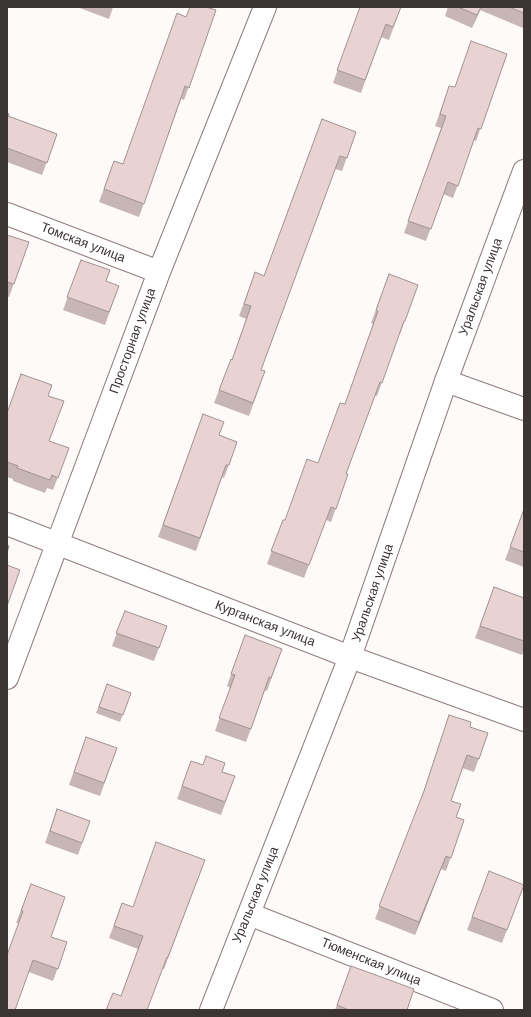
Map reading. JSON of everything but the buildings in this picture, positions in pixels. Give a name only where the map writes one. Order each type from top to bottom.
[{"type":"street","name":"Просторная улица","points":[[7,678],[159,272],[265,7]]},
{"type":"street","name":"Уральская улица","points":[[211,1010],[350,657],[446,381],[524,171]]},
{"type":"street","name":"Томская улица","points":[[7,214],[159,272]]},
{"type":"street","points":[[446,381],[524,409]]},
{"type":"street","name":"Курганская улица","points":[[7,524],[350,657],[524,720]]},
{"type":"street","name":"Тюменская улица","points":[[249,914],[492,1010]]}]
